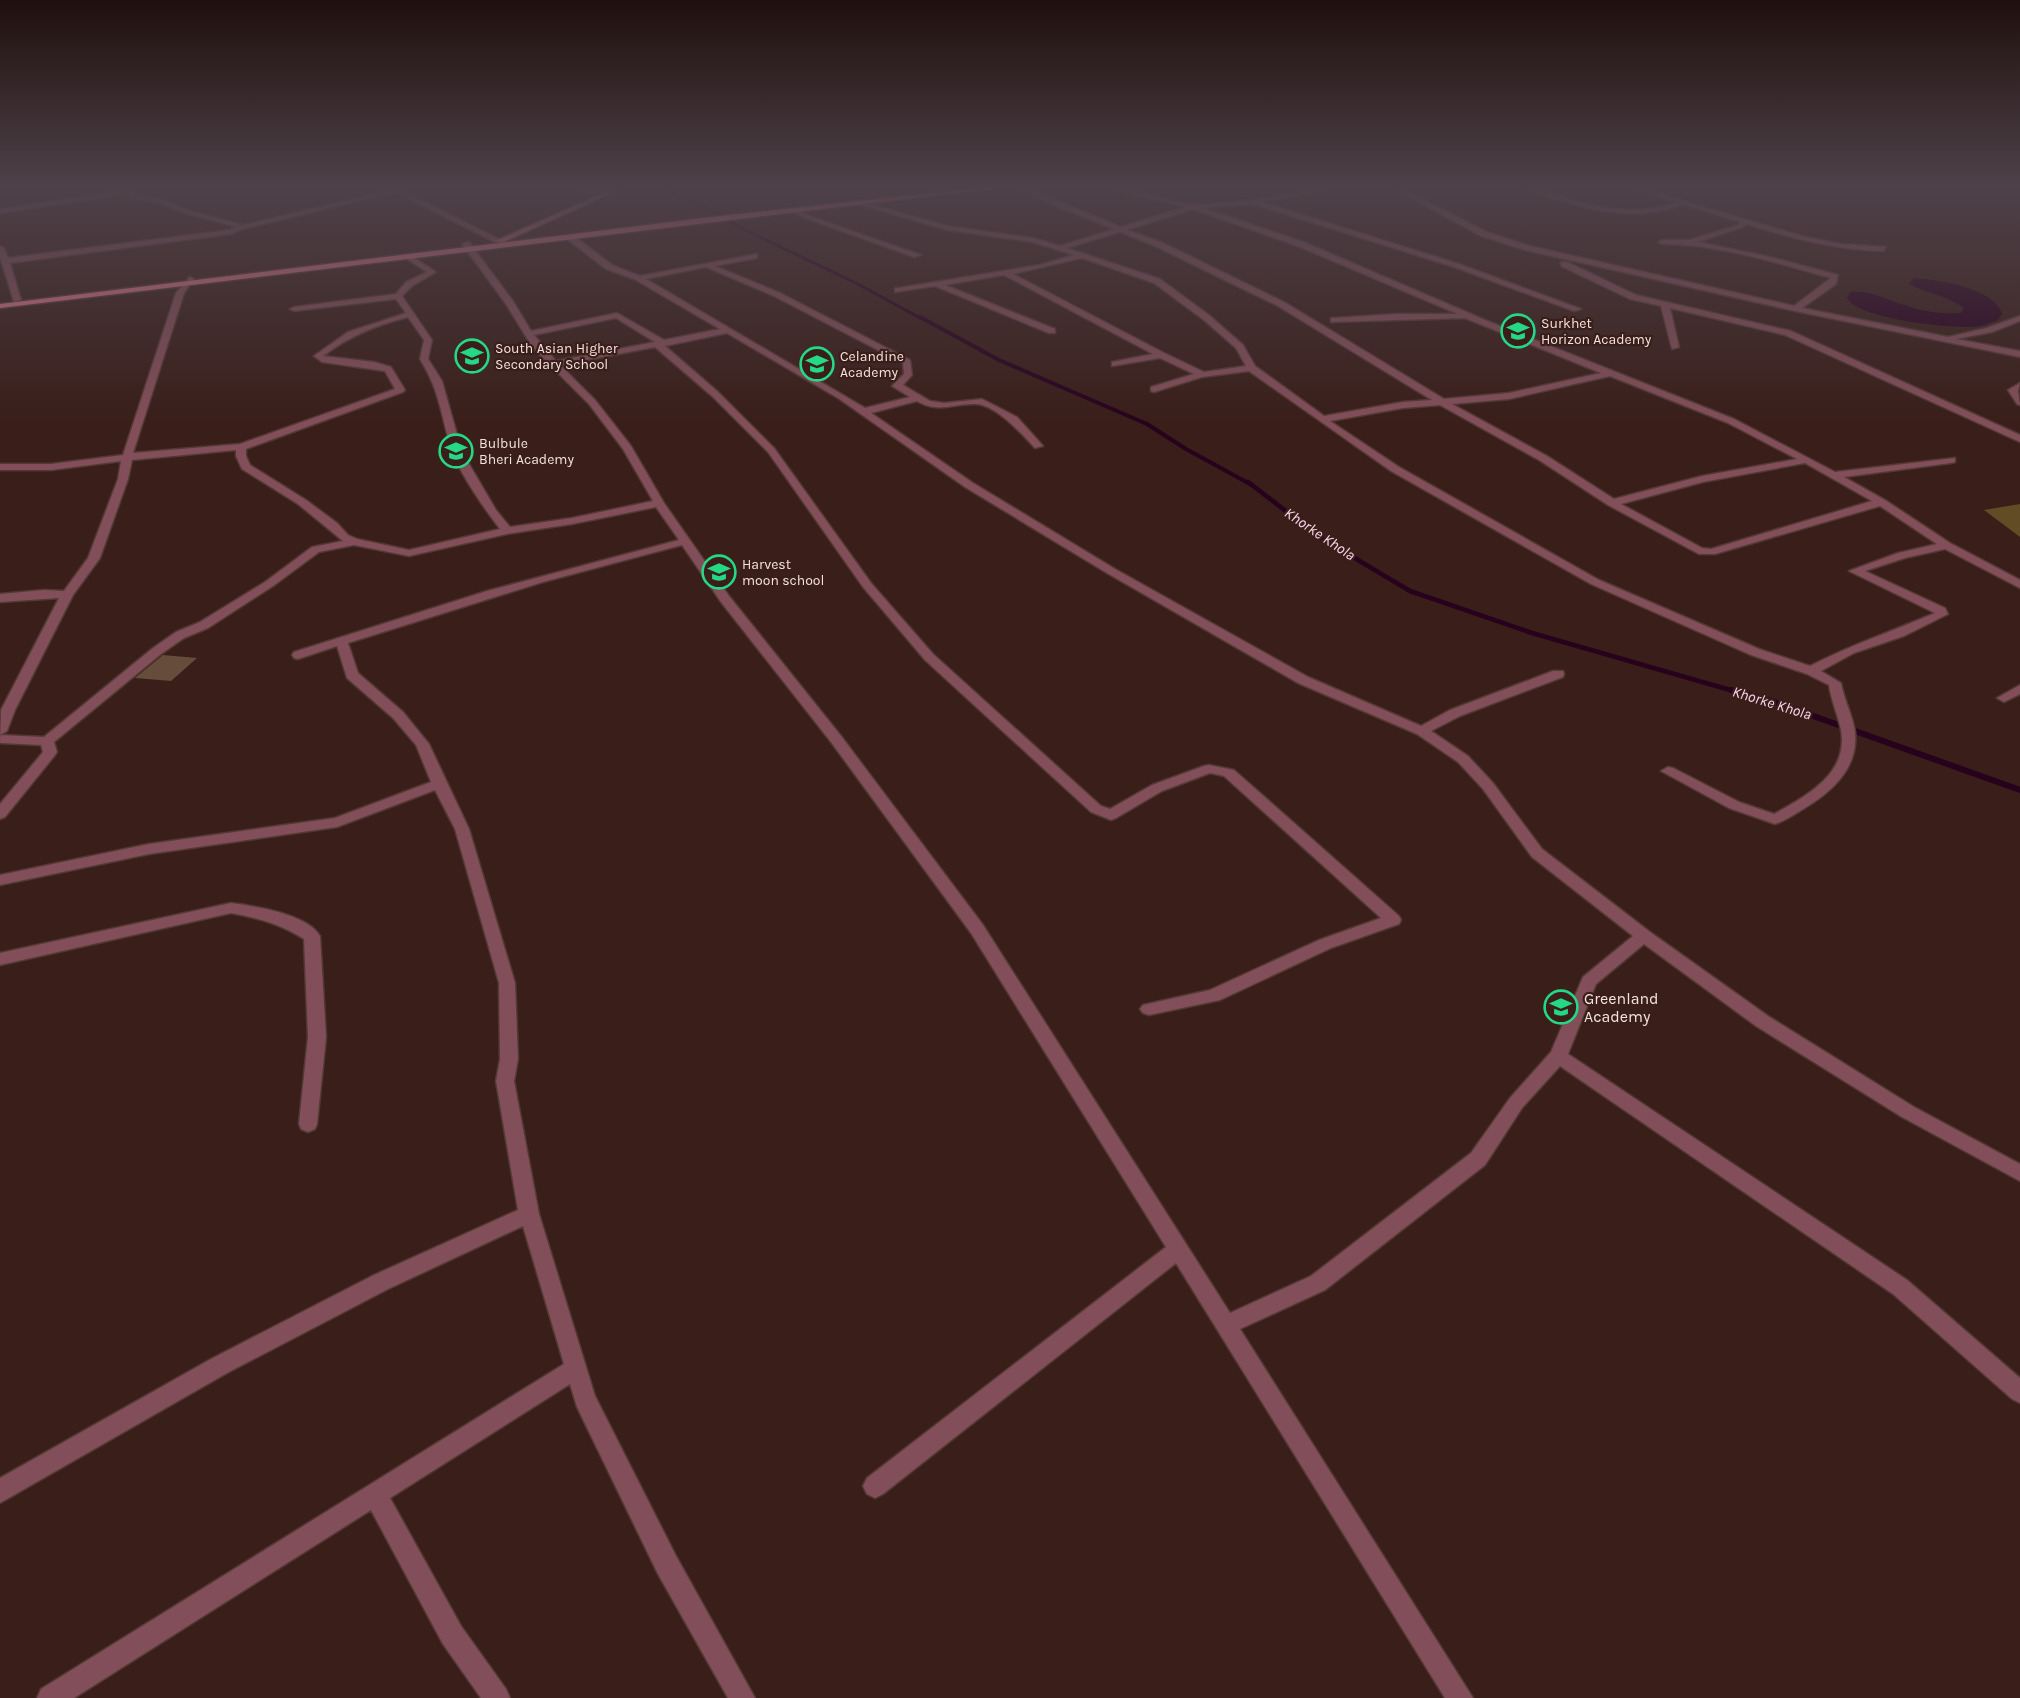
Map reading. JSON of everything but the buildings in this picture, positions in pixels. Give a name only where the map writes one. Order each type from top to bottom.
[{"type":"main road","points":[[0,304],[310,266]]},
{"type":"main road","points":[[0,304],[17,300],[325,266]]},
{"type":"street","points":[[7,266],[17,300]]},
{"type":"street","points":[[294,309],[398,296],[409,284],[432,272],[424,266]]},
{"type":"street","points":[[484,266],[536,346],[592,402],[628,448],[659,503],[725,599],[836,739],[977,929],[1460,1698]]},
{"type":"street","points":[[608,266],[639,279],[841,396],[969,485],[1112,571],[1304,681],[1422,731],[1463,759],[1488,786],[1537,853],[1644,936],[1762,1021],[1908,1112],[2020,1173]]},
{"type":"street","points":[[639,279],[700,266]]},
{"type":"street","points":[[709,266],[759,286],[907,362],[908,375],[897,386],[917,398],[927,403],[944,406],[978,400],[1014,419],[1038,446]]},
{"type":"street","points":[[898,290],[1042,266]]},
{"type":"street","points":[[1116,266],[1157,281],[1240,346],[1251,368],[1395,469],[1595,582],[1755,652],[1811,671],[1835,683],[1847,730],[1849,748],[1841,771],[1818,795],[1775,819],[1734,805],[1668,771]]},
{"type":"street","points":[[1204,266],[1281,304],[1430,395],[1543,458],[1612,504],[1691,547],[1711,552],[1881,502]]},
{"type":"street","points":[[1352,266],[1468,316],[1731,421],[1807,460],[1881,502],[1946,545],[2020,585]]},
{"type":"street","points":[[1462,266],[1508,281],[1577,309]]},
{"type":"street","points":[[1567,266],[1619,291],[1665,305],[1788,333],[2020,439]]},
{"type":"street","points":[[1608,266],[1795,309],[2020,354]]},
{"type":"street","points":[[1795,309],[1833,282],[1835,277],[1796,266]]},
{"type":"street","points":[[1004,272],[1161,355],[1202,374]]},
{"type":"street","points":[[0,731],[4,710],[67,595],[94,558],[123,479],[127,457],[180,293],[188,281]]},
{"type":"street","points":[[934,283],[1052,331]]},
{"type":"street","points":[[398,296],[428,340],[424,359],[438,381],[457,452],[491,511],[507,531]]},
{"type":"street","points":[[1665,305],[1675,347]]},
{"type":"street","points":[[0,467],[51,467],[127,457],[241,447],[400,390],[388,369],[374,364],[322,359],[318,356],[337,340],[356,330],[412,314]]},
{"type":"street","points":[[529,334],[617,315],[661,344],[771,450],[867,585],[929,657],[1096,809],[1111,815],[1157,788],[1209,769],[1229,773],[1393,920],[1325,944],[1214,996],[1149,1010]]},
{"type":"street","points":[[1334,320],[1396,316],[1468,316]]},
{"type":"street","points":[[1940,339],[1989,330],[2020,318]]},
{"type":"street","points":[[554,364],[728,330]]},
{"type":"street","points":[[1115,364],[1161,355]]},
{"type":"street","points":[[1154,389],[1202,374],[1251,368]]},
{"type":"street","points":[[1323,419],[1403,405],[1509,396],[1611,373]]},
{"type":"street","points":[[2020,386],[2013,390],[2020,402]]},
{"type":"street","points":[[862,412],[917,398]]},
{"type":"street","points":[[241,447],[241,456],[246,467],[302,502],[333,525],[344,537],[354,542],[409,553],[507,531],[572,521],[659,503]]},
{"type":"street","points":[[1612,504],[1702,479],[1807,460]]},
{"type":"street","points":[[1833,475],[1951,460]]},
{"type":"street","points":[[0,739],[47,741],[85,712],[121,679],[180,635],[204,625],[269,584],[316,549],[354,542]]},
{"type":"street","points":[[298,655],[447,605],[600,562],[686,542]]},
{"type":"street","points":[[1811,671],[1850,650],[1900,633],[1942,614],[1941,611],[1855,571],[1902,555],[1946,545]]},
{"type":"street","points":[[0,598],[45,594],[67,595]]},
{"type":"street","points":[[341,641],[352,675],[398,715],[422,744],[462,829],[507,983],[509,1059],[505,1081],[529,1214],[574,1369],[585,1399],[667,1565],[742,1698]]},
{"type":"street","points":[[1422,731],[1455,713],[1558,674]]},
{"type":"street","points":[[2004,698],[2020,689]]},
{"type":"street","points":[[2,809],[50,752],[47,741]]},
{"type":"street","points":[[0,880],[149,849],[338,822],[439,784]]},
{"type":"street","points":[[0,959],[231,908],[267,914],[291,922],[312,936],[317,1037],[308,1124]]},
{"type":"street","points":[[1227,1325],[1318,1283],[1478,1159],[1516,1103],[1558,1056],[1589,981],[1644,936]]},
{"type":"street","points":[[1558,1056],[1900,1287],[2020,1392]]},
{"type":"street","points":[[0,1491],[219,1366],[381,1282],[529,1214]]},
{"type":"street","points":[[875,1486],[1178,1249]]},
{"type":"street","points":[[50,1698],[574,1369]]},
{"type":"street","points":[[375,1494],[452,1635],[497,1698]]},
{"type":"shaded area","points":[[1913,278],[1936,280],[1977,291],[1997,305],[2002,314],[1998,320],[1985,325],[1943,326],[1885,317],[1868,312],[1847,298],[1850,292],[1865,292],[1925,311],[1961,313],[1964,308],[1957,304],[1909,284]]},
{"type":"shaded area","points":[[2020,504],[2020,537],[1984,510]]},
{"type":"waterway","name":"Khorke Khola","points":[[821,266],[922,319]]},
{"type":"waterway","name":"Khorke Khola","points":[[920,317],[999,360],[1147,424],[1186,449],[1250,484]]},
{"type":"waterway","name":"Khorke Khola","points":[[1248,482],[1321,538],[1410,591],[1532,633],[1737,692]]},
{"type":"waterway","name":"Khorke Khola","points":[[1731,690],[1774,702],[2020,790]]},
{"type":"place","name":"Surkhet Horizon Academy","points":[[1518,331]]},
{"type":"place","name":"South Asian Higher Secondary School","points":[[472,356]]},
{"type":"place","name":"Celandine Academy","points":[[817,364]]},
{"type":"place","name":"Bulbule Bheri Academy","points":[[456,451]]},
{"type":"place","name":"Harvest moon school","points":[[719,572]]},
{"type":"place","name":"Greenland Academy","points":[[1561,1007]]}]
